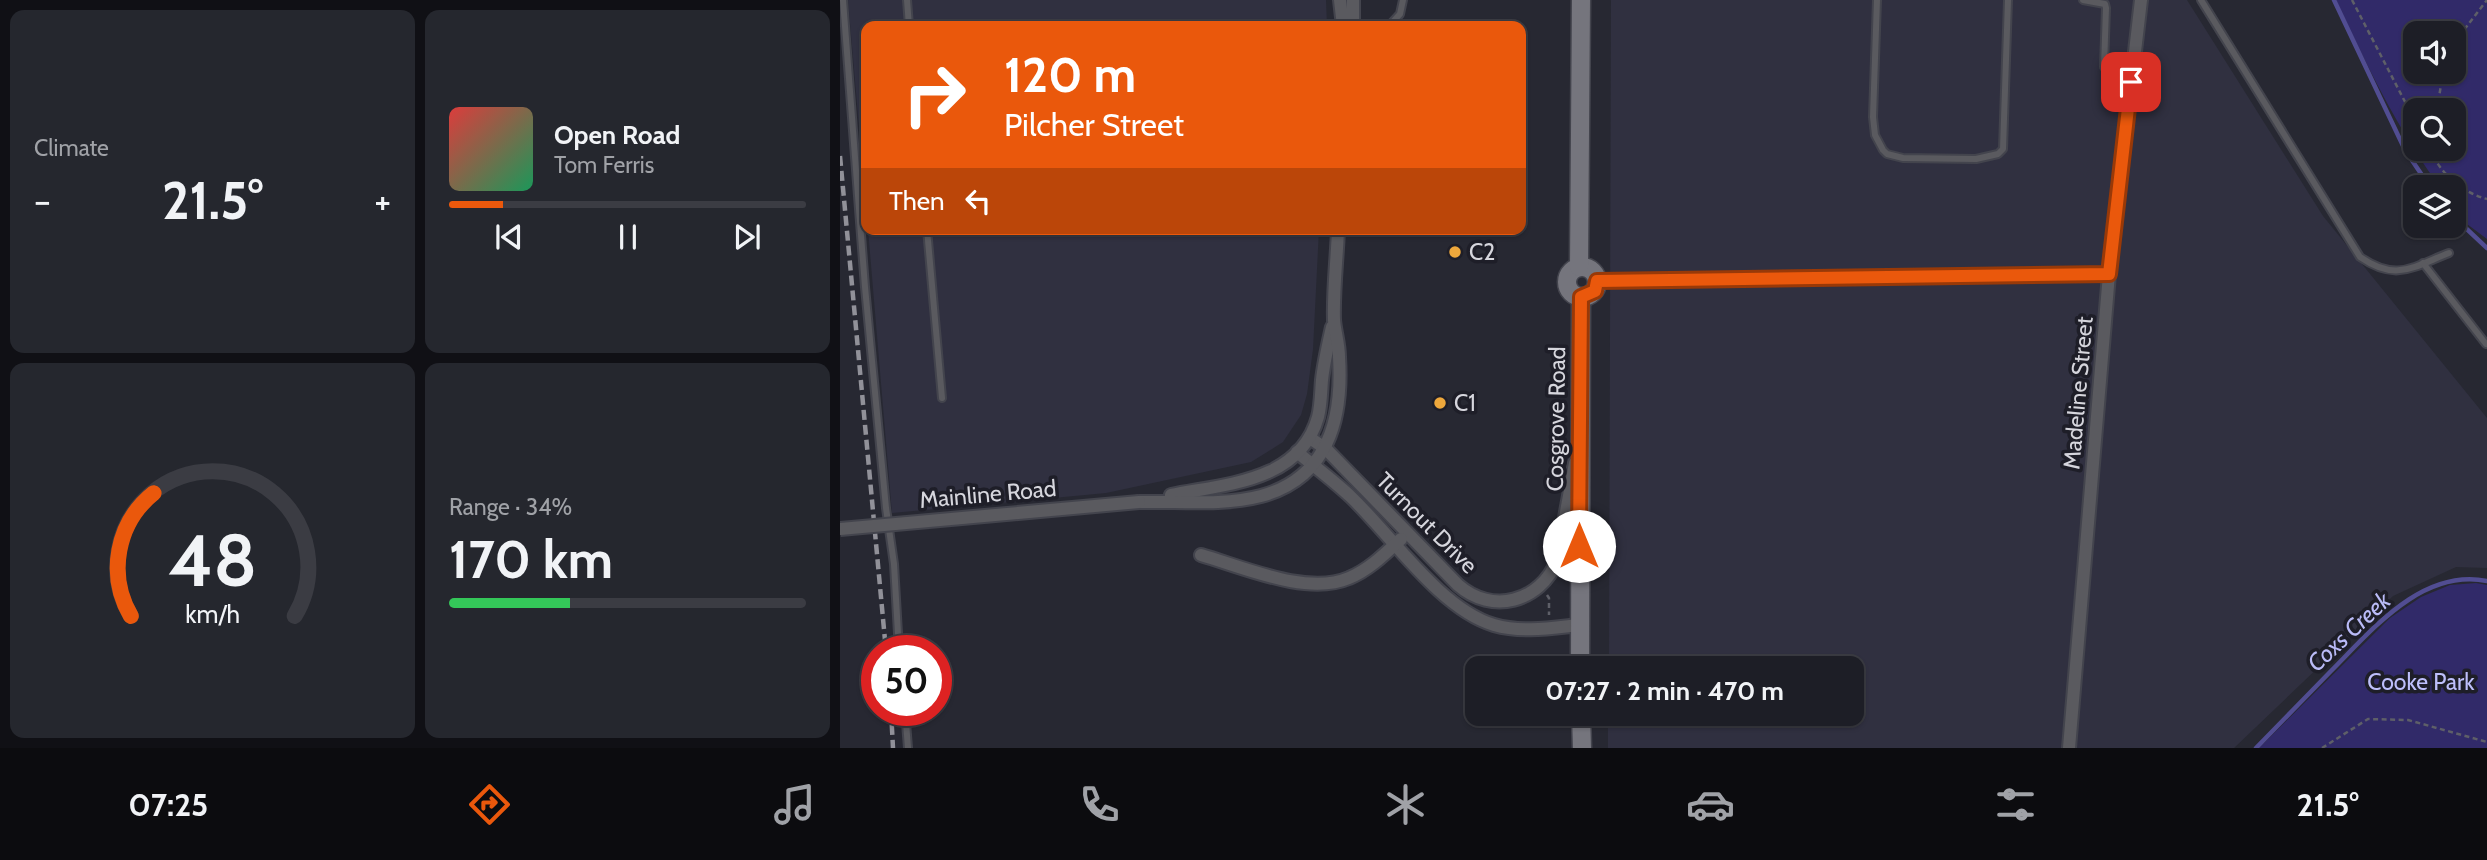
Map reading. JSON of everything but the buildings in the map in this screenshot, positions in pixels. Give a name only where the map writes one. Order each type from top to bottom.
[{"type":"main road","points":[[1579,267],[1581,0]]},
{"type":"main road","points":[[1579,267],[1591,270],[1597,281],[1595,291],[1581,297],[1572,293],[1567,285],[1571,272],[1579,267]]},
{"type":"main road","name":"Cosgrove Road","points":[[1580,656],[1581,297]]},
{"type":"main road","points":[[1581,726],[1582,748]]},
{"type":"street","points":[[1339,0],[1342,21]]},
{"type":"street","points":[[1353,0],[1353,21]]},
{"type":"street","name":"Madeline Street","points":[[2069,748],[2109,274],[2141,0]]},
{"type":"street","name":"Mainline Road","points":[[1139,502],[1263,477],[1297,452],[1310,438],[1318,415],[1325,356],[1334,320],[1338,235]]},
{"type":"street","points":[[1597,281],[2109,274]]},
{"type":"street","name":"Mainline Road","points":[[840,529],[1139,502],[1250,498],[1284,487],[1313,465],[1326,449],[1338,404],[1340,357],[1334,320]]},
{"type":"street","name":"Turnout Drive","points":[[1310,438],[1326,449],[1458,585],[1475,597],[1493,601],[1507,601],[1529,595],[1546,581],[1557,561],[1579,441]]},
{"type":"street","name":"Turnout Drive","points":[[1297,452],[1351,497],[1450,599],[1479,619],[1517,629],[1579,625]]},
{"type":"street","points":[[1201,555],[1298,583],[1327,584],[1358,574],[1407,534]]},
{"type":"lane","points":[[843,0],[864,277],[899,635]]},
{"type":"lane","points":[[907,0],[909,21]]},
{"type":"lane","points":[[1394,21],[1400,14],[1403,0]]},
{"type":"lane","points":[[1877,0],[1873,117],[1878,144],[1887,154],[1903,158],[1976,159],[1998,154],[2003,149],[2008,0]]},
{"type":"lane","points":[[2083,0],[2105,4],[2104,67]]},
{"type":"lane","points":[[2200,0],[2360,257],[2389,271],[2402,271],[2449,253]]},
{"type":"lane","points":[[928,235],[942,398]]},
{"type":"lane","points":[[2423,263],[2486,344]]},
{"type":"lane","points":[[906,726],[908,748]]},
{"type":"path","points":[[2352,0],[2403,98]]},
{"type":"path","points":[[2466,27],[2487,0]]},
{"type":"path","points":[[2435,161],[2464,189],[2487,199]]},
{"type":"path","points":[[1447,561],[1462,546]]},
{"type":"path","points":[[1545,592],[1549,598],[1548,618]]},
{"type":"path","points":[[2322,748],[2368,719],[2408,720],[2487,742]]},
{"type":"shaded area","points":[[848,0],[1326,0],[1327,21],[861,21],[861,150]]},
{"type":"shaded area","points":[[1611,0],[2187,0],[2323,216],[2487,418],[2487,568],[2456,567],[2393,596],[2234,748],[1608,748],[1608,726],[1864,726],[1864,656],[1609,656]]},
{"type":"shaded area","points":[[869,235],[1319,235],[1313,349],[1307,394],[1301,415],[1283,442],[1251,462],[1106,493],[892,513]]},
{"type":"green space","points":[[2336,0],[2487,0],[2487,239],[2466,223],[2466,175],[2432,175],[2422,161],[2466,161],[2466,98],[2403,98],[2403,130]]},
{"type":"green space","name":"Cooke Park","points":[[2450,585],[2487,585],[2487,748],[2259,748],[2390,618],[2421,597]]},
{"type":"waterway","points":[[2334,0],[2405,150],[2422,175]]},
{"type":"waterway","points":[[2466,228],[2487,248]]},
{"type":"waterway","name":"Coxs Creek","points":[[2256,748],[2381,621],[2400,606],[2441,584],[2463,579],[2487,581]]},
{"type":"railway","points":[[840,156],[885,635]]},
{"type":"railway","points":[[892,726],[893,748]]},
{"type":"place","name":"C2","points":[[1455,252]]},
{"type":"place","name":"C1","points":[[1440,403]]},
{"type":"route","points":[[1579,546],[1581,297],[1591,295],[1595,291],[1597,281],[2109,274],[2131,82]]}]
